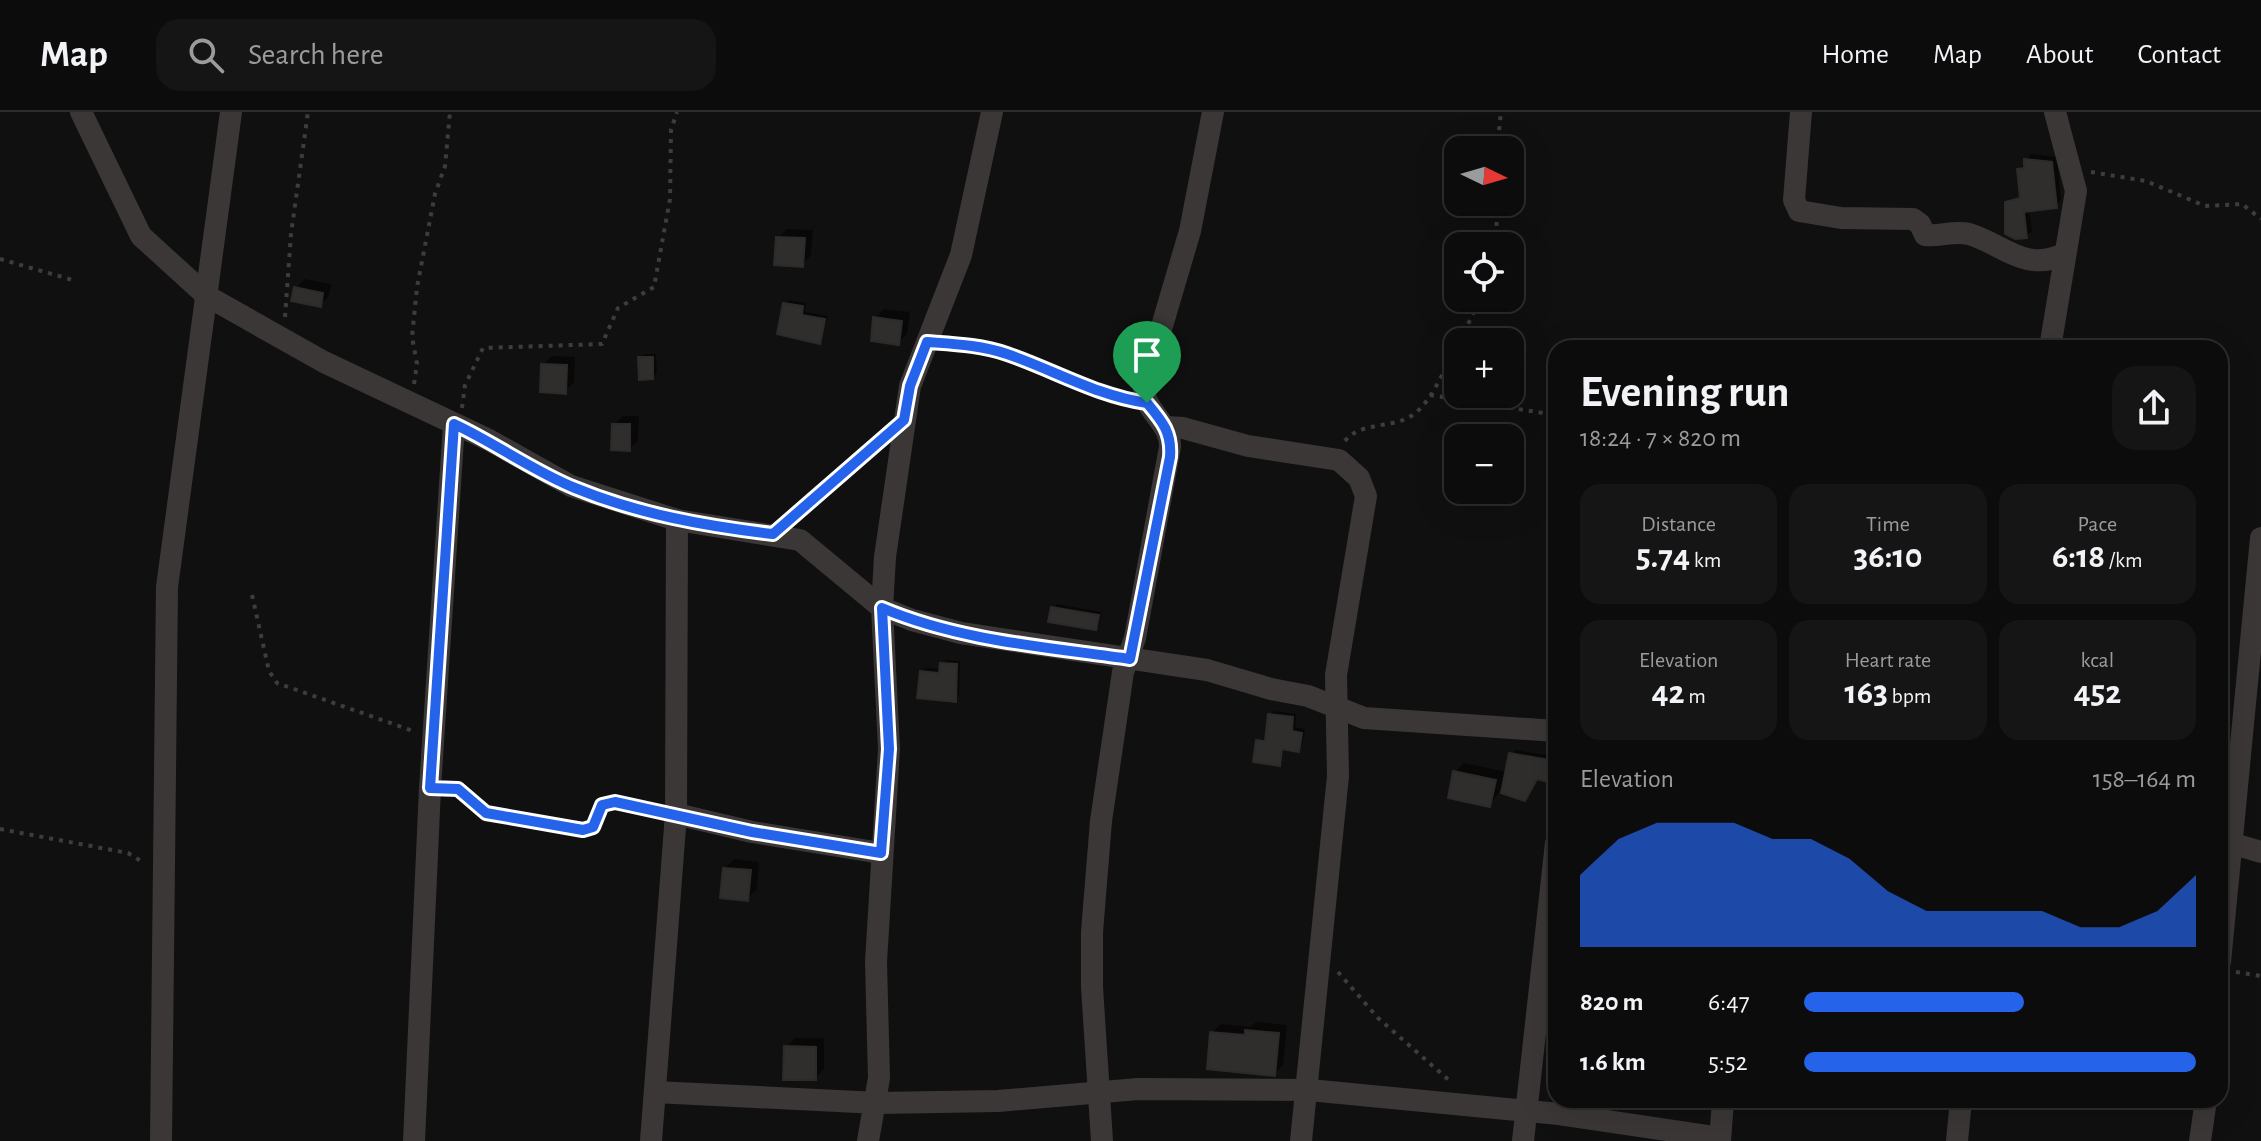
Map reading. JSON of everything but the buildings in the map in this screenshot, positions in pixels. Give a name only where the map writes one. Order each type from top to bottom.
[{"type":"street","points":[[81,112],[141,236],[207,296],[284,339],[571,486],[677,520],[773,534],[806,543],[882,608],[961,633],[1207,670],[1271,689],[1308,696],[1374,719],[1548,730]]},
{"type":"street","points":[[161,1141],[167,587],[231,112]]},
{"type":"street","points":[[868,1141],[878,1103],[880,1020],[876,962],[889,749],[882,608],[885,557],[910,386],[961,255],[992,112]]},
{"type":"street","points":[[1102,1141],[1092,987],[1096,880],[1108,764],[1123,672],[1130,659],[1170,457],[1170,435],[1147,403],[1146,377],[1190,231],[1213,112]]},
{"type":"street","points":[[1801,112],[1794,200],[1799,211],[1841,218],[1913,219],[1920,224],[1925,235],[1969,234],[2022,259],[2042,260],[2064,254]]},
{"type":"street","points":[[2051,340],[2075,197],[2073,171],[2055,112]]},
{"type":"street","points":[[414,1141],[433,737],[457,425]]},
{"type":"street","points":[[1166,427],[1183,428],[1248,446],[1339,460],[1359,478],[1366,496],[1336,675],[1338,776],[1309,1090],[1301,1141]]},
{"type":"street","points":[[651,1141],[676,814],[677,520]]},
{"type":"street","points":[[2228,816],[2261,538]]},
{"type":"street","points":[[676,814],[752,832],[881,853]]},
{"type":"street","points":[[2228,842],[2261,852]]},
{"type":"street","points":[[1523,1141],[1548,915]]},
{"type":"street","points":[[655,1092],[878,1103],[998,1101],[1099,1091],[1309,1090],[1526,1112],[1606,1110],[1720,1139],[1722,1108]]},
{"type":"street","points":[[1957,1141],[1960,1108]]},
{"type":"street","points":[[2200,1141],[2205,1108]]},
{"type":"path","points":[[284,339],[291,234],[308,112]]},
{"type":"path","points":[[410,402],[417,364],[412,337],[417,287],[435,194],[445,166],[450,112]]},
{"type":"path","points":[[457,425],[465,385],[483,348],[602,344],[618,308],[654,287],[670,199],[671,130],[677,112]]},
{"type":"path","points":[[1498,136],[1501,112]]},
{"type":"path","points":[[2073,171],[2130,177],[2212,208],[2242,204],[2261,219]]},
{"type":"path","points":[[0,259],[76,281]]},
{"type":"path","points":[[927,342],[975,346],[1006,354],[1124,399],[1147,403]]},
{"type":"path","points":[[1339,460],[1352,434],[1414,414],[1430,395],[1444,370]]},
{"type":"path","points":[[1430,395],[1548,414]]},
{"type":"path","points":[[773,534],[904,420]]},
{"type":"path","points":[[252,595],[269,671],[277,683],[433,737]]},
{"type":"path","points":[[430,788],[458,789],[486,813],[583,830],[593,827],[601,806],[608,802],[632,803],[676,814]]},
{"type":"path","points":[[0,829],[128,853],[148,867]]},
{"type":"path","points":[[1321,951],[1378,1018],[1456,1086]]},
{"type":"path","points":[[2228,967],[2261,976]]},
{"type":"route","points":[[927,342],[975,346],[1006,354],[1124,399],[1147,403],[1170,435],[1170,457],[1154,520],[1130,659],[961,633],[882,608],[889,749],[888,794],[881,853],[752,832],[632,803],[608,802],[602,805],[593,827],[583,830],[542,820],[486,813],[458,789],[430,788],[454,424],[571,486],[606,499],[677,520],[773,534],[904,420],[910,386],[927,342]]}]
